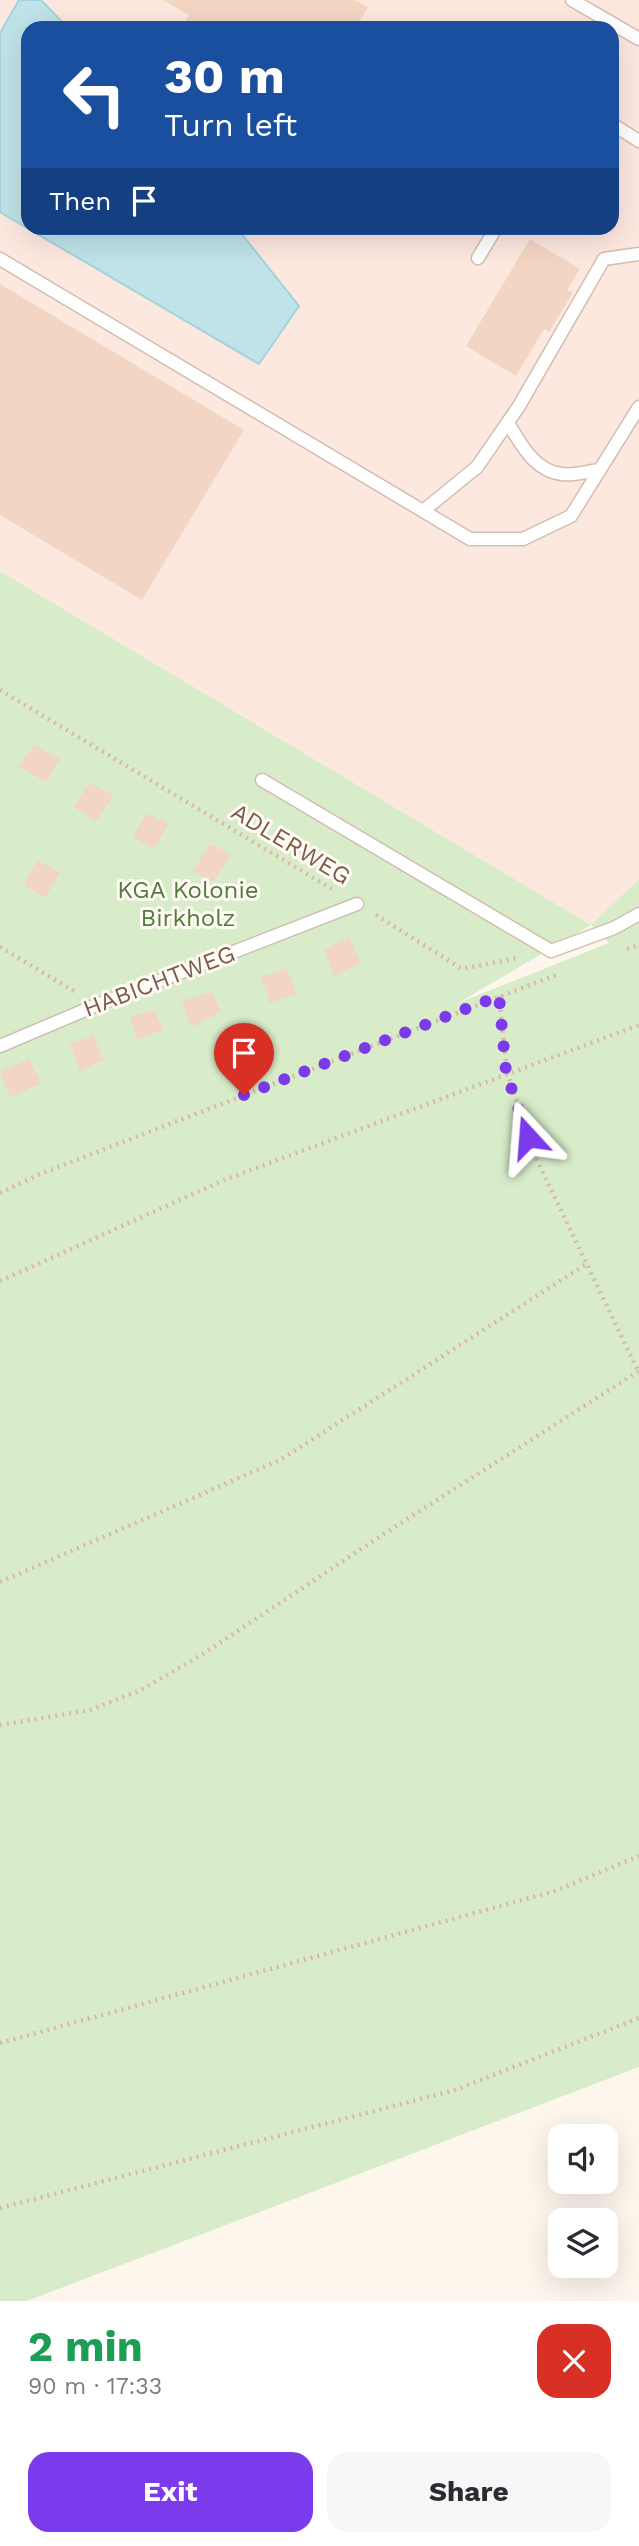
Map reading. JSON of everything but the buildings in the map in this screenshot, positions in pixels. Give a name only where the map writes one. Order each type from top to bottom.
[{"type":"lane","points":[[572,0],[602,21]]},
{"type":"lane","points":[[619,31],[639,39]]},
{"type":"lane","points":[[619,128],[639,141]]},
{"type":"lane","points":[[478,258],[492,235]]},
{"type":"lane","points":[[423,511],[477,467],[508,423],[604,259],[639,254]]},
{"type":"lane","points":[[0,259],[470,539],[523,539],[571,516],[639,407]]},
{"type":"lane","points":[[508,423],[538,465],[562,474],[600,470]]},
{"type":"lane","points":[[262,780],[551,951],[614,928],[639,914]]},
{"type":"lane","name":"HABICHTWEG","points":[[0,1046],[97,1005],[358,904]]},
{"type":"path","name":"ADLERWEG","points":[[0,690],[463,969],[551,951]]},
{"type":"path","points":[[0,947],[97,1005]]},
{"type":"path","points":[[0,1193],[40,1174],[548,978],[551,951]]},
{"type":"path","points":[[0,1725],[90,1710],[139,1691],[203,1654],[376,1539],[639,1372],[536,1158],[506,1072],[499,996]]},
{"type":"path","points":[[0,1281],[224,1180],[639,1024]]},
{"type":"path","points":[[0,1582],[280,1460],[588,1263]]},
{"type":"path","points":[[0,2043],[555,1891],[639,1856]]},
{"type":"path","points":[[0,2208],[455,2090],[639,2018]]},
{"type":"shaded area","points":[[0,0],[639,0],[639,879],[591,925],[0,571]]},
{"type":"green space","name":"KGA Kolonie Birkholz","points":[[0,571],[591,925],[639,879],[639,2067],[27,2301],[0,2301]],"holes":[[[591,925],[609,943],[458,1003]]]},
{"type":"water","points":[[19,0],[41,0],[61,21],[21,21],[21,224],[0,212],[0,33]]},
{"type":"water","points":[[39,235],[243,235],[299,306],[259,364]]},
{"type":"route","points":[[244,1095],[499,996],[506,1072],[528,1137]]}]
